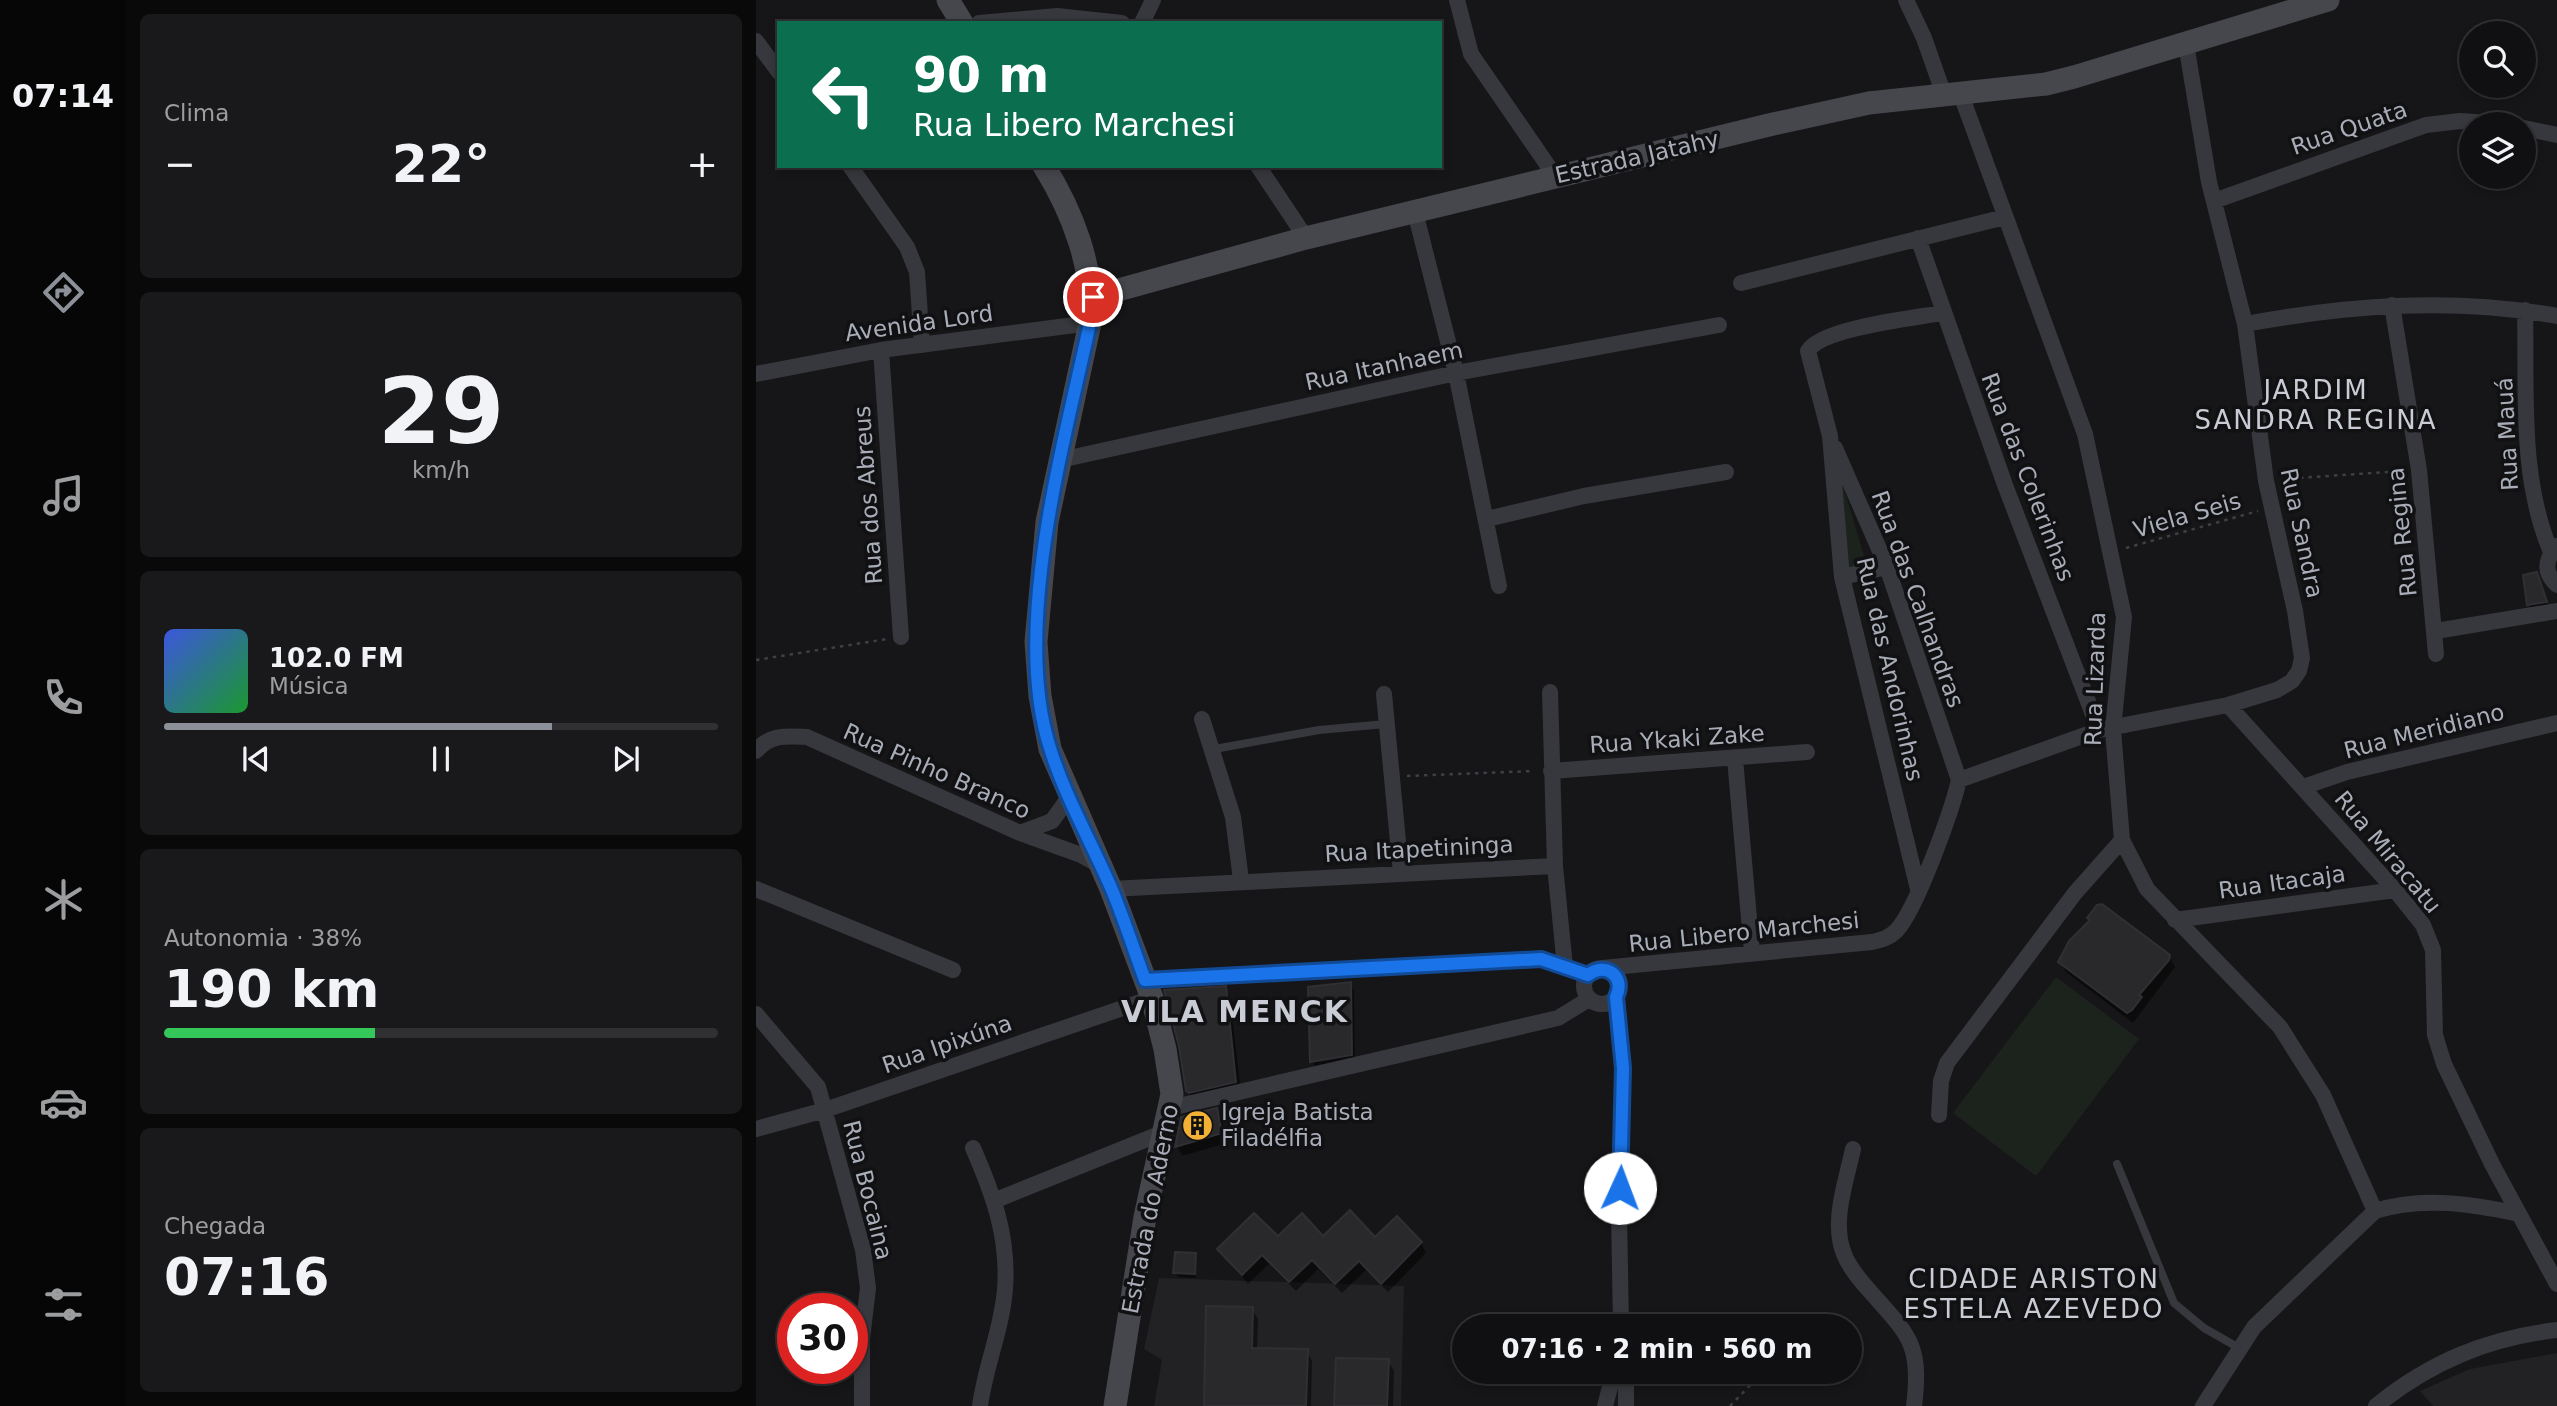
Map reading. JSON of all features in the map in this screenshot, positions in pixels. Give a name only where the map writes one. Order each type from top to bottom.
[{"type":"main road","points":[[948,0],[961,21]]},
{"type":"main road","name":"Estrada Jatahy","points":[[1093,297],[1306,238],[1797,118],[1952,92],[2046,83],[2186,44],[2328,0]]},
{"type":"main road","name":"Estrada do Aderno","points":[[1045,168],[1080,245],[1093,297],[1090,323],[1047,522],[1036,642],[1044,723],[1050,749],[1111,889],[1149,989],[1165,1049],[1172,1094],[1145,1217],[1115,1406]]},
{"type":"street","points":[[1143,21],[1153,0]]},
{"type":"street","points":[[1457,0],[1471,54],[1555,176]]},
{"type":"street","name":"Rua Lizarda","points":[[1906,0],[1952,92],[2005,216],[2085,434],[2124,617],[2106,730],[2122,840],[2147,889],[2280,1027],[2323,1095],[2375,1211]]},
{"type":"street","points":[[1001,21],[1057,16],[1103,21]]},
{"type":"street","points":[[757,43],[777,69]]},
{"type":"street","name":"Rua Sandra","points":[[2106,730],[2228,705],[2277,690],[2292,681],[2299,671],[2302,658],[2295,611],[2266,481],[2245,324],[2214,201],[2186,44]]},
{"type":"street","name":"Rua Quata","points":[[2214,201],[2426,125],[2459,121]]},
{"type":"street","points":[[2536,131],[2557,135]]},
{"type":"street","points":[[851,168],[897,230],[917,272],[922,345]]},
{"type":"street","points":[[1259,168],[1306,238]]},
{"type":"street","points":[[1415,212],[1456,373],[1499,586]]},
{"type":"street","points":[[1741,283],[2005,216]]},
{"type":"street","name":"Rua das Colerinhas","points":[[1918,238],[1942,313],[2106,730]]},
{"type":"street","points":[[2245,324],[2297,314],[2392,304],[2456,304],[2525,310],[2557,317]]},
{"type":"street","name":"Rua Regina","points":[[2392,304],[2419,470],[2436,631],[2436,654]]},
{"type":"street","name":"Rua Mauá","points":[[2525,310],[2529,466],[2538,521],[2554,549],[2547,565],[2548,577],[2557,585]]},
{"type":"street","name":"Rua das Andorinhas","points":[[1918,889],[1842,577],[1830,436],[1808,351],[1812,344],[1836,334],[1942,313]]},
{"type":"street","name":"Avenida Lord","points":[[756,373],[881,350],[1090,323]]},
{"type":"street","name":"Rua Itanhaem","points":[[1060,460],[1456,373],[1719,325]]},
{"type":"street","name":"Rua dos Abreus","points":[[881,350],[901,637]]},
{"type":"street","name":"Rua das Calhandras","points":[[1830,436],[1886,567],[1959,780]]},
{"type":"street","points":[[1487,519],[1584,495],[1726,472]]},
{"type":"street","points":[[1842,577],[1886,567]]},
{"type":"street","points":[[2436,631],[2557,611]]},
{"type":"street","points":[[1550,692],[1555,866],[1565,967]]},
{"type":"street","points":[[1384,694],[1401,873]]},
{"type":"street","name":"Rua Miracatu","points":[[2228,705],[2395,890],[2423,925],[2433,950],[2435,1035],[2444,1064],[2557,1284]]},
{"type":"street","points":[[1202,719],[1209,750],[1233,817],[1241,880]]},
{"type":"street","name":"Rua Meridiano","points":[[2302,786],[2360,769],[2557,723]]},
{"type":"street","points":[[1959,780],[2106,730]]},
{"type":"street","name":"Rua Pinho Branco","points":[[756,751],[767,740],[783,735],[807,737],[1020,832],[1082,855],[1101,866]]},
{"type":"street","name":"Rua Ykaki Zake","points":[[1551,771],[1735,759],[1807,751]]},
{"type":"street","points":[[1735,759],[1752,953]]},
{"type":"street","name":"Rua Libero Marchesi","points":[[1149,989],[1541,959],[1565,967],[1595,972],[1872,942],[1888,938],[1904,919],[1918,889],[1952,811],[1959,780]]},
{"type":"street","points":[[1020,832],[1052,821],[1070,796]]},
{"type":"street","points":[[1939,1115],[1941,1081],[1947,1063],[2075,894],[2122,840]]},
{"type":"street","name":"Rua Itapetininga","points":[[1111,889],[1241,880],[1555,866]]},
{"type":"street","points":[[756,889],[953,970]]},
{"type":"street","name":"Rua Itacaja","points":[[2175,920],[2395,890]]},
{"type":"street","points":[[1616,997],[1600,1004],[1589,999],[1584,989],[1595,972],[1616,976],[1619,987],[1616,997],[1623,1068],[1619,1212],[1621,1314]]},
{"type":"street","name":"Rua Ipixúna","points":[[756,1129],[825,1110],[1149,989]]},
{"type":"street","points":[[1170,1108],[1558,1017],[1589,999]]},
{"type":"street","points":[[756,1014],[818,1087],[825,1110]]},
{"type":"street","name":"Rua Bocaina","points":[[825,1110],[863,1250],[868,1288],[862,1339],[862,1406]]},
{"type":"street","points":[[996,1200],[1162,1133]]},
{"type":"street","points":[[973,1148],[996,1200],[1001,1221],[1005,1289],[980,1406]]},
{"type":"street","points":[[1853,1149],[1842,1196],[1839,1231],[1844,1254],[1859,1279],[1902,1325],[1910,1339],[1918,1376],[1914,1406]]},
{"type":"street","points":[[2203,1406],[2254,1327],[2375,1211],[2401,1203],[2447,1203],[2479,1205],[2519,1214]]},
{"type":"street","points":[[2376,1406],[2425,1370],[2466,1350],[2522,1335],[2557,1330]]},
{"type":"street","points":[[1605,1406],[1611,1384]]},
{"type":"street","points":[[1626,1384],[1626,1406]]},
{"type":"lane","points":[[1209,750],[1320,730],[1386,724]]},
{"type":"lane","points":[[2117,1164],[2174,1303],[2204,1328],[2239,1348]]},
{"type":"path","points":[[2266,481],[2419,470]]},
{"type":"path","name":"Viela Seis","points":[[2111,553],[2271,507]]},
{"type":"path","points":[[756,660],[901,637]]},
{"type":"path","points":[[1391,776],[1551,771]]},
{"type":"path","points":[[1730,1406],[1751,1384]]},
{"type":"shaded area","points":[[1831,445],[1867,566],[1850,571]]},
{"type":"shaded area","points":[[2056,977],[2139,1039],[2036,1176],[1953,1113]]},
{"type":"shaded area","points":[[1159,1278],[1404,1286],[1401,1406],[1154,1406],[1162,1360],[1144,1349]]},
{"type":"shaded area","points":[[2557,1353],[2557,1406],[2433,1406],[2420,1391],[2470,1369]]},
{"type":"building","points":[[2537,572],[2547,602],[2527,605],[2523,575]]},
{"type":"building","points":[[2102,904],[2170,955],[2169,960],[2139,995],[2142,997],[2127,1013],[2058,962],[2069,941],[2090,920],[2087,918],[2097,905]]},
{"type":"building","points":[[1351,982],[1352,1055],[1310,1062],[1308,987]]},
{"type":"building","points":[[1226,986],[1236,1082],[1189,1093],[1186,1091],[1179,1046],[1164,990]]},
{"type":"building","name":"Igreja Batista Filadélfia","points":[[1217,1108],[1222,1133],[1175,1147],[1181,1117]]},
{"type":"building","points":[[1350,1210],[1375,1237],[1397,1216],[1422,1242],[1381,1284],[1359,1261],[1335,1284],[1312,1260],[1289,1282],[1262,1255],[1242,1275],[1217,1249],[1254,1213],[1278,1236],[1302,1213],[1323,1236]]},
{"type":"building","points":[[1175,1252],[1196,1253],[1195,1274],[1173,1273]]},
{"type":"building","points":[[1206,1306],[1253,1307],[1252,1348],[1308,1349],[1306,1406],[1204,1406]]},
{"type":"building","points":[[1336,1358],[1389,1359],[1387,1406],[1334,1406]]},
{"type":"place","name":"Igreja Batista Filadélfia","points":[[1198,1125]]},
{"type":"district","name":"JARDIM SANDRA REGINA","points":[[2316,405]]},
{"type":"district","name":"VILA MENCK","points":[[1235,1012]]},
{"type":"district","name":"CIDADE ARISTON ESTELA AZEVEDO","points":[[2034,1294]]},
{"type":"route","points":[[1093,297],[1090,323],[1047,522],[1036,642],[1044,723],[1050,749],[1111,889],[1145,980],[1541,959],[1588,975],[1603,968],[1613,972],[1619,981],[1616,997],[1623,1068],[1620,1188]]}]
